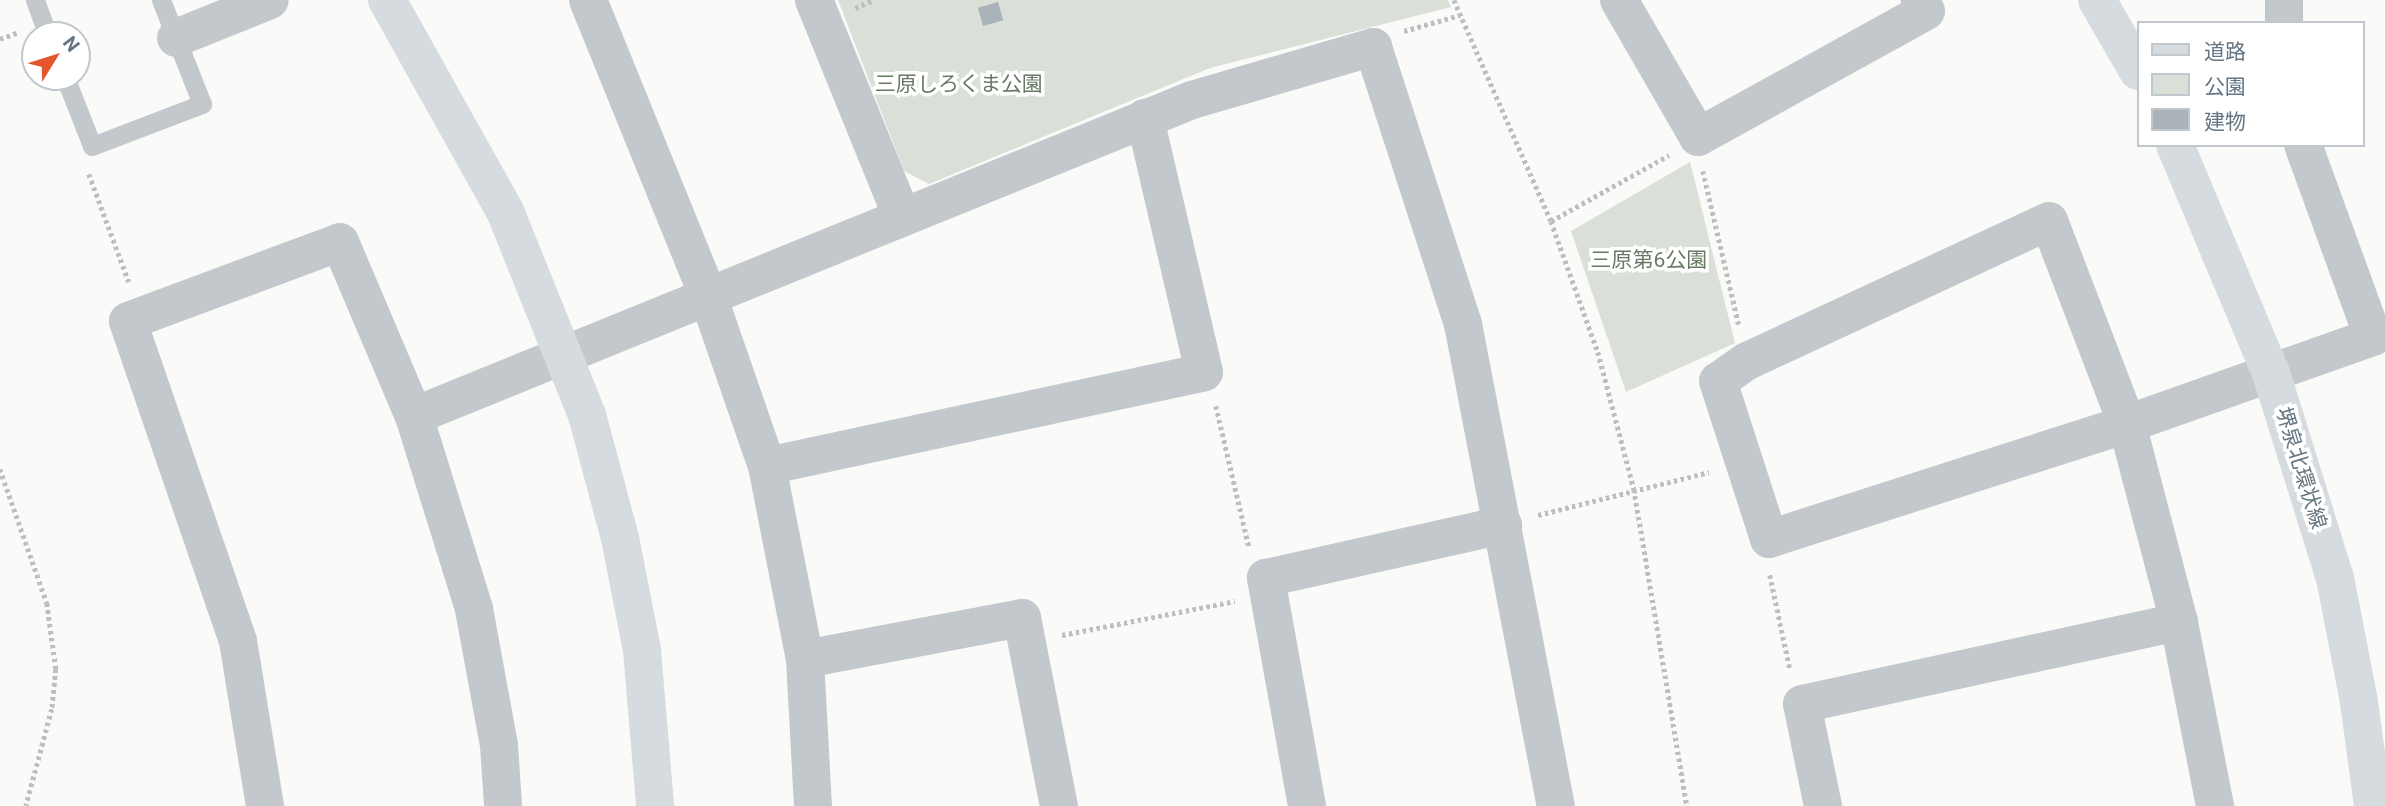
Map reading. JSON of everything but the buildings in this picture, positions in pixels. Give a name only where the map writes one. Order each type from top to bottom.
[{"type":"street","points":[[176,38],[270,0]]},
{"type":"street","points":[[387,0],[505,211],[587,415],[620,538],[642,650],[655,806]]},
{"type":"street","points":[[588,0],[707,293],[767,466],[805,659],[813,806]]},
{"type":"street","points":[[1619,0],[1698,137],[1926,11],[1920,0]]},
{"type":"street","points":[[2098,0],[2136,68]]},
{"type":"street","points":[[2284,0],[2284,21]]},
{"type":"street","points":[[818,10],[901,214]]},
{"type":"street","points":[[414,416],[707,293],[1145,118],[1373,47],[1463,324],[1556,806]]},
{"type":"street","points":[[767,466],[1204,372],[1145,118]]},
{"type":"street","name":"堺泉北環状線","points":[[2176,147],[2271,373],[2335,578],[2359,702],[2373,806]]},
{"type":"street","points":[[2215,806],[2179,622],[2127,424],[2049,221],[1747,361],[1718,381],[1769,540],[2127,424],[2373,337],[2304,147]]},
{"type":"street","points":[[265,806],[238,641],[128,321],[340,242],[414,416],[474,609],[499,745],[503,806]]},
{"type":"street","points":[[1307,806],[1267,586],[1503,525]]},
{"type":"street","points":[[805,659],[1022,618],[1059,806]]},
{"type":"street","points":[[1823,806],[1802,704],[2179,622]]},
{"type":"lane","points":[[35,0],[43,21]]},
{"type":"lane","points":[[70,91],[92,146],[202,104],[161,0]]},
{"type":"path","points":[[818,10],[873,0]]},
{"type":"path","points":[[1454,0],[1551,221],[1598,352],[1634,489],[1687,806]]},
{"type":"path","points":[[1373,47],[1396,33],[1460,15]]},
{"type":"path","points":[[1551,221],[1698,137],[1747,361]]},
{"type":"path","points":[[89,174],[141,316]]},
{"type":"path","points":[[1027,643],[1267,586],[1251,557],[1212,388],[1204,372]]},
{"type":"path","points":[[0,469],[47,603],[56,669],[52,709],[26,806]]},
{"type":"path","points":[[1503,525],[1672,480]]},
{"type":"path","points":[[1769,540],[1768,564],[1793,687],[1802,704]]},
{"type":"green space","name":"三原しろくま公園","points":[[838,0],[1448,0],[1451,7],[1210,68],[929,184],[904,171]]},
{"type":"green space","name":"三原第6公園","points":[[1690,162],[1735,343],[1626,392],[1571,231]]}]
